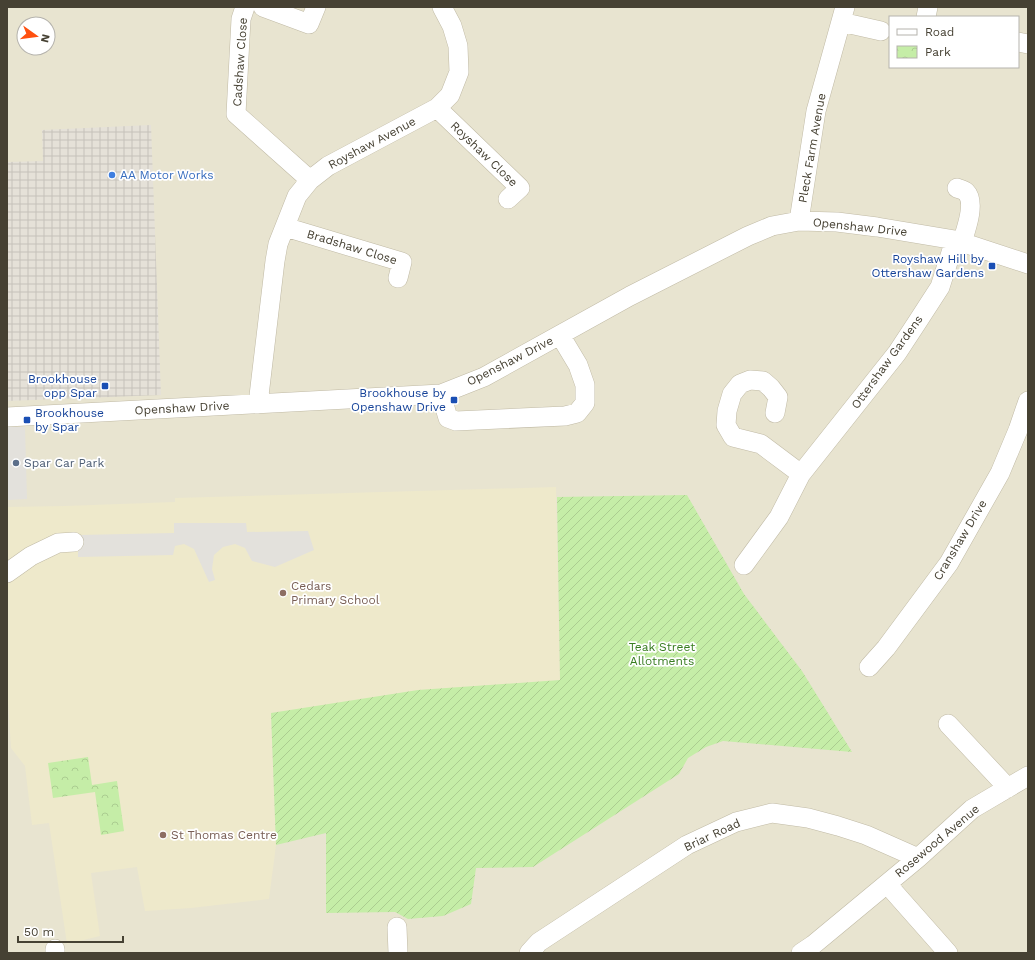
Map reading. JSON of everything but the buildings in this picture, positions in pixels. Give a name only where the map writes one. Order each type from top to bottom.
[{"type":"street","name":"Cadshaw Close","points":[[245,7],[241,19],[236,114],[310,180]]},
{"type":"street","name":"Cadshaw Close","points":[[263,7],[309,24],[316,7]]},
{"type":"street","name":"Royshaw Avenue","points":[[258,404],[278,244],[297,196],[310,180],[328,166],[437,108],[450,95],[459,72],[458,46],[452,26],[442,7]]},
{"type":"street","points":[[843,14],[881,32]]},
{"type":"street","name":"Pleck Farm Avenue","points":[[799,221],[816,111],[843,14]]},
{"type":"street","name":"Royshaw Close","points":[[437,108],[520,188],[508,199]]},
{"type":"street","points":[[957,188],[965,192],[971,206],[958,241]]},
{"type":"street","name":"Openshaw Drive","points":[[7,417],[441,394],[484,377],[630,296],[748,236],[772,226],[799,221],[837,222],[877,227],[958,241],[1028,264]]},
{"type":"street","name":"Bradshaw Close","points":[[285,227],[402,262],[398,278]]},
{"type":"street","name":"Ottershaw Gardens","points":[[744,565],[779,516],[801,474],[897,353],[940,287],[958,241]]},
{"type":"street","points":[[441,394],[448,418],[456,421],[565,416],[577,413],[585,403],[586,385],[578,365],[560,335]]},
{"type":"street","points":[[776,413],[778,397],[771,388],[762,381],[750,380],[740,384],[732,394],[726,425],[733,437],[761,444],[801,474]]},
{"type":"street","name":"Cranshaw Drive","points":[[869,667],[886,648],[949,563],[1000,473],[1028,401]]},
{"type":"street","points":[[7,573],[31,556],[58,543],[74,542]]},
{"type":"street","points":[[948,724],[1008,788]]},
{"type":"street","name":"Rosewood Avenue","points":[[801,953],[813,945],[918,858],[972,809],[1028,776]]},
{"type":"street","name":"Briar Road","points":[[529,953],[539,942],[687,845],[736,822],[772,813],[808,818],[838,826],[918,858]]},
{"type":"street","name":"Rosewood Avenue","points":[[887,884],[948,953]]},
{"type":"street","points":[[397,927],[398,953]]},
{"type":"shaded area","points":[[7,7],[1028,7],[1028,953],[7,953]]},
{"type":"shaded area","points":[[151,125],[161,395],[7,401],[7,162],[43,161],[42,130]]},
{"type":"shaded area","name":"Spar Car Park","points":[[7,427],[25,427],[27,499],[7,500]]},
{"type":"shaded area","name":"Cedars Primary School","points":[[556,487],[560,680],[271,713],[276,845],[269,899],[191,908],[145,911],[137,867],[91,873],[100,936],[67,944],[49,823],[32,825],[25,766],[11,748],[7,685],[7,507],[175,502],[175,498]]},
{"type":"shaded area","points":[[174,523],[246,523],[247,532],[308,531],[314,550],[275,567],[252,561],[245,548],[235,544],[223,547],[214,555],[212,569],[215,580],[209,582],[194,549],[184,544],[175,546],[173,555],[78,557],[78,535],[174,533]]},
{"type":"green space","name":"Teak Street Allotments","points":[[687,495],[744,594],[802,671],[852,752],[723,741],[706,747],[688,758],[679,774],[533,867],[476,868],[471,904],[443,916],[408,919],[395,912],[326,913],[326,833],[276,845],[271,713],[418,690],[560,680],[557,497]]},
{"type":"green space","points":[[88,757],[92,785],[117,781],[124,831],[101,835],[95,792],[53,798],[48,763]]},
{"type":"place","name":"AA Motor Works","points":[[112,175]]},
{"type":"place","name":"Royshaw Hill by Ottershaw Gardens","points":[[992,266]]},
{"type":"place","name":"Brookhouse opp Spar","points":[[105,386]]},
{"type":"place","name":"Brookhouse by Openshaw Drive","points":[[454,400]]},
{"type":"place","name":"Brookhouse by Spar","points":[[27,420]]},
{"type":"place","name":"Spar Car Park","points":[[16,463]]},
{"type":"place","name":"Cedars Primary School","points":[[283,593]]},
{"type":"place","name":"St Thomas Centre","points":[[163,835]]}]
